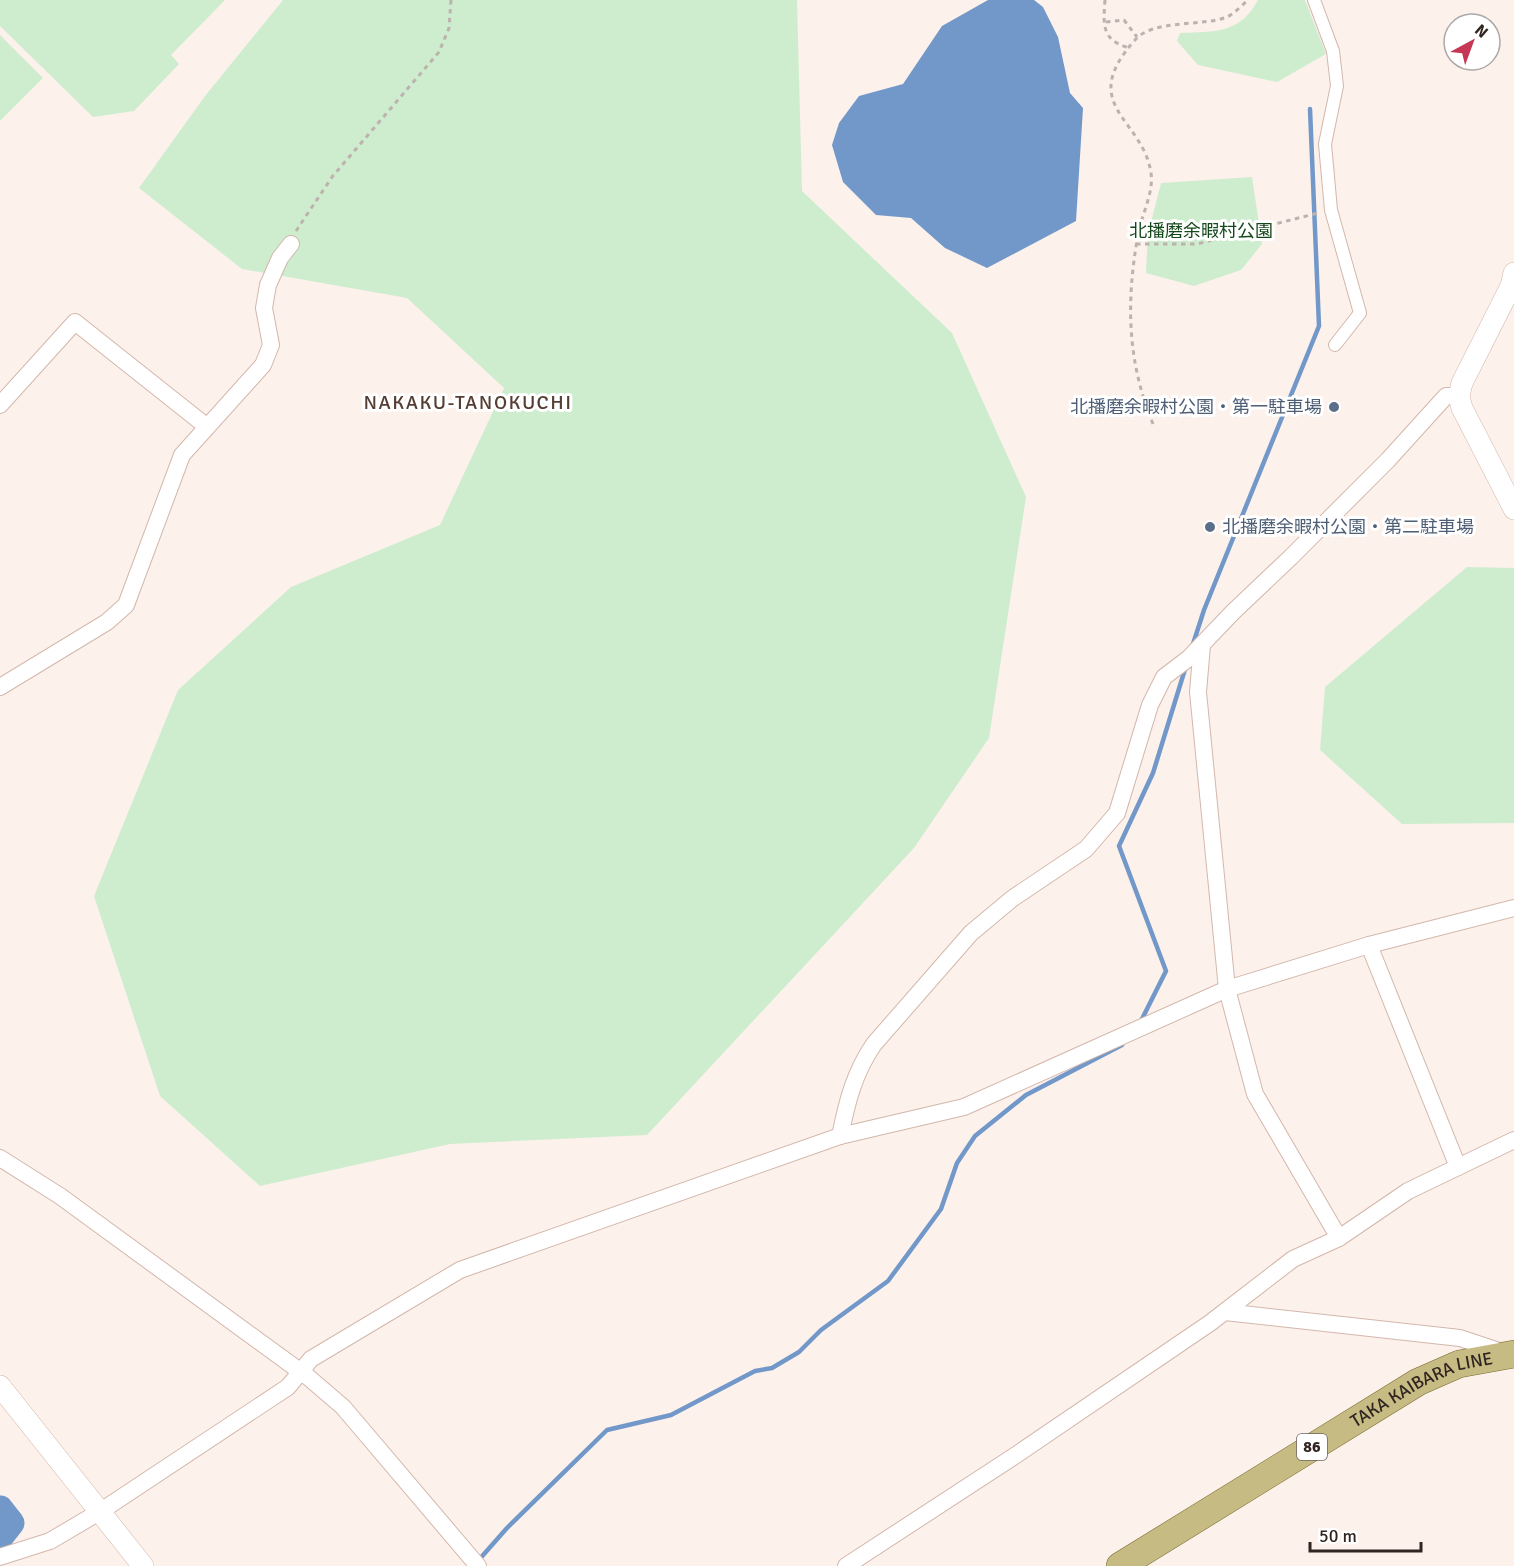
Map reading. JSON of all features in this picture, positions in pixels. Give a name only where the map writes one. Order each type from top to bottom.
[{"type":"main road","name":"TAKA KAIBARA LINE","points":[[1120,1566],[1418,1382],[1459,1364],[1510,1354]]},
{"type":"street","points":[[1314,0],[1333,51],[1337,86],[1324,144],[1330,177],[1331,210],[1360,313],[1335,345]]},
{"type":"street","points":[[0,687],[107,622],[126,605],[182,455],[263,365],[271,345],[264,308],[268,285],[280,258],[291,244]]},
{"type":"street","points":[[1514,273],[1511,286],[1462,383],[1459,396],[1462,408],[1514,509]]},
{"type":"street","points":[[0,405],[75,322],[206,426]]},
{"type":"street","points":[[840,1136],[850,1088],[860,1063],[874,1044],[970,933],[1014,898],[1086,849],[1117,813],[1150,705],[1164,677],[1202,645],[1388,460],[1446,396],[1459,396]]},
{"type":"street","points":[[1202,645],[1198,692],[1227,989],[1255,1094],[1339,1238]]},
{"type":"street","points":[[11,1559],[50,1541],[100,1511],[288,1388],[311,1359],[460,1270],[840,1136],[964,1107],[1227,989],[1369,945],[1514,908]]},
{"type":"street","points":[[1369,945],[1458,1167]]},
{"type":"street","points":[[846,1566],[1016,1455],[1226,1312],[1293,1259],[1339,1238],[1408,1191],[1514,1140]]},
{"type":"street","points":[[0,1158],[60,1196],[300,1372],[343,1407],[478,1566]]},
{"type":"street","points":[[1226,1312],[1460,1338],[1510,1354]]},
{"type":"street","points":[[0,1386],[143,1566]]},
{"type":"path","points":[[291,244],[303,219],[332,177],[439,52],[449,28],[451,0]]},
{"type":"path","points":[[1105,0],[1108,37],[1114,44],[1129,48]]},
{"type":"path","points":[[1153,424],[1140,393],[1130,339],[1136,244],[1151,186],[1151,172],[1142,148],[1121,118],[1111,93],[1116,66],[1137,37],[1163,26],[1202,23],[1229,16],[1248,0]]},
{"type":"path","points":[[1106,22],[1124,20],[1137,37]]},
{"type":"path","points":[[1136,244],[1197,244],[1331,210]]},
{"type":"green space","points":[[0,0],[225,0],[171,55],[179,64],[134,111],[93,117],[0,26]]},
{"type":"green space","points":[[283,0],[797,0],[802,191],[952,333],[1026,497],[989,738],[914,848],[647,1135],[450,1144],[260,1186],[160,1096],[94,896],[178,690],[291,587],[440,525],[504,388],[407,298],[242,269],[139,188],[205,96]]},
{"type":"green space","points":[[1258,0],[1305,0],[1326,54],[1277,82],[1198,65],[1177,41],[1180,33],[1215,31],[1234,25],[1243,20]]},
{"type":"green space","points":[[0,35],[43,78],[0,121]]},
{"type":"green space","name":"北播磨余暇村公園","points":[[1252,177],[1262,244],[1241,270],[1194,286],[1146,273],[1148,234],[1161,183]]},
{"type":"green space","points":[[1467,567],[1514,568],[1514,823],[1402,824],[1320,750],[1325,687]]},
{"type":"water","points":[[988,0],[1034,0],[1043,7],[1058,37],[1070,93],[1083,108],[1076,221],[987,268],[945,248],[911,218],[876,215],[843,182],[832,145],[839,123],[859,96],[903,84],[942,26]]},
{"type":"waterway","points":[[1193,644],[1204,610],[1319,326],[1310,109]]},
{"type":"waterway","points":[[1140,1023],[1166,971],[1119,846],[1153,773],[1186,666]]},
{"type":"waterway","points":[[477,1562],[507,1528],[607,1430],[671,1415],[755,1371],[772,1368],[799,1352],[821,1330],[888,1281],[941,1209],[957,1163],[975,1136],[1026,1095],[1122,1045]]},
{"type":"waterway","points":[[0,1509],[11,1523],[0,1537]]},
{"type":"place","name":"北播磨余暇村公園・第一駐車場","points":[[1334,407]]},
{"type":"place","name":"北播磨余暇村公園・第二駐車場","points":[[1210,527]]},
{"type":"district","name":"NAKAKU-TANOKUCHI","points":[[468,402]]}]
